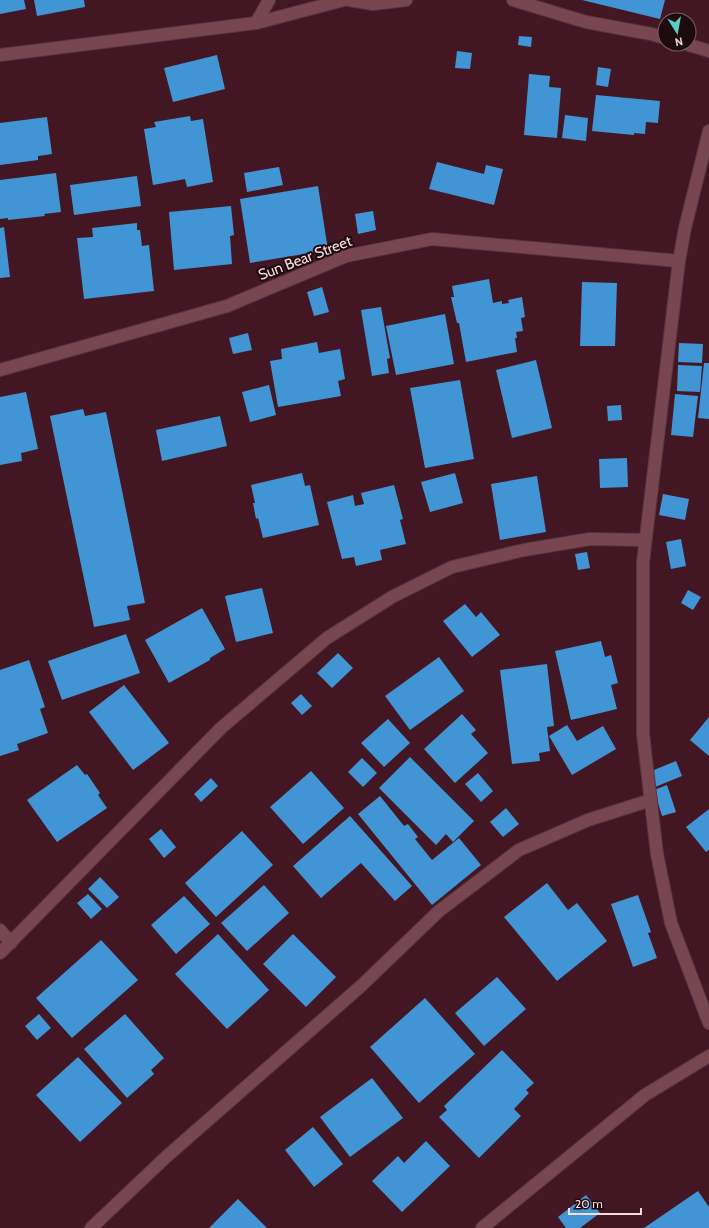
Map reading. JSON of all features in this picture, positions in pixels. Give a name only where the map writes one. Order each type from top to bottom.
[{"type":"street","points":[[256,23],[269,0]]},
{"type":"street","points":[[0,55],[256,23],[344,0]]},
{"type":"street","points":[[349,0],[373,4],[406,0]]},
{"type":"street","points":[[513,0],[586,22],[657,36]]},
{"type":"street","points":[[697,47],[709,51]]},
{"type":"street","points":[[709,131],[685,228],[679,261],[643,562],[643,734],[657,854],[671,923],[709,1023]]},
{"type":"street","name":"Sun Bear Street","points":[[0,370],[227,306],[346,256],[432,239],[679,261]]},
{"type":"street","points":[[0,953],[221,728],[321,643],[334,634],[392,597],[452,567],[524,550],[590,539],[645,540]]},
{"type":"street","points":[[91,1228],[166,1157],[361,986],[438,911],[519,850],[588,820],[651,800]]},
{"type":"street","points":[[0,930],[11,943]]},
{"type":"street","points":[[482,1228],[645,1095],[709,1056]]},
{"type":"building","points":[[0,0],[24,0],[26,9],[0,14]]},
{"type":"building","points":[[34,0],[84,0],[85,7],[37,16]]},
{"type":"building","points":[[582,0],[665,0],[662,12],[657,12],[657,18]]},
{"type":"building","points":[[519,36],[532,37],[531,47],[518,45]]},
{"type":"building","points":[[457,51],[472,53],[470,69],[455,68]]},
{"type":"building","points":[[217,55],[225,89],[173,102],[164,68]]},
{"type":"building","points":[[598,67],[611,69],[608,87],[596,85]]},
{"type":"building","points":[[529,74],[550,76],[549,87],[561,88],[557,138],[524,135]]},
{"type":"building","points":[[596,95],[660,101],[658,123],[646,122],[645,134],[634,133],[634,135],[592,131]]},
{"type":"building","points":[[565,115],[588,118],[586,141],[562,138]]},
{"type":"building","points":[[190,116],[191,121],[203,119],[213,182],[187,187],[185,179],[153,185],[144,129],[156,127],[154,122]]},
{"type":"building","points":[[47,117],[52,154],[38,156],[38,160],[0,165],[0,123]]},
{"type":"building","points":[[437,162],[484,174],[486,165],[503,169],[494,205],[429,189]]},
{"type":"building","points":[[279,167],[283,185],[247,192],[244,173]]},
{"type":"building","points":[[56,173],[61,212],[44,214],[45,216],[8,220],[8,218],[0,219],[0,180]]},
{"type":"building","points":[[137,176],[141,206],[74,215],[70,185]]},
{"type":"building","points":[[318,186],[328,250],[250,263],[240,199]]},
{"type":"building","points":[[231,206],[234,235],[230,236],[232,264],[174,270],[169,212]]},
{"type":"building","points":[[373,211],[376,230],[358,234],[355,214]]},
{"type":"building","points":[[137,223],[137,230],[140,230],[142,246],[149,245],[154,291],[84,299],[77,238],[93,237],[92,228]]},
{"type":"building","points":[[4,227],[10,277],[0,278],[0,228]]},
{"type":"building","points":[[489,279],[493,303],[502,301],[502,304],[509,303],[508,300],[522,297],[525,317],[521,318],[523,331],[516,332],[517,338],[515,338],[517,352],[466,362],[459,323],[457,323],[451,297],[454,297],[452,286]]},
{"type":"building","points":[[582,282],[617,283],[615,346],[580,346]]},
{"type":"building","points":[[322,287],[329,312],[314,316],[307,292]]},
{"type":"building","points":[[381,307],[390,358],[387,359],[389,373],[372,376],[361,310]]},
{"type":"building","points":[[445,314],[454,364],[396,375],[386,326]]},
{"type":"building","points":[[248,333],[252,350],[233,354],[229,338]]},
{"type":"building","points":[[317,342],[319,353],[340,349],[345,379],[338,381],[341,396],[278,407],[270,361],[282,359],[281,349]]},
{"type":"building","points":[[679,343],[703,344],[702,363],[678,362]]},
{"type":"building","points":[[536,360],[552,428],[512,438],[496,370]]},
{"type":"building","points":[[704,363],[709,363],[709,419],[698,418]]},
{"type":"building","points":[[678,365],[702,366],[700,392],[677,391]]},
{"type":"building","points":[[460,380],[474,459],[425,468],[410,388]]},
{"type":"building","points":[[269,385],[276,415],[250,422],[242,392]]},
{"type":"building","points":[[26,392],[38,449],[21,453],[22,461],[0,465],[0,397]]},
{"type":"building","points":[[675,394],[698,396],[693,437],[671,435]]},
{"type":"building","points":[[621,405],[622,420],[608,421],[607,406]]},
{"type":"building","points":[[83,409],[85,416],[106,412],[145,603],[127,606],[130,620],[94,627],[50,416]]},
{"type":"building","points":[[220,416],[227,446],[162,461],[156,430]]},
{"type":"building","points":[[627,458],[628,487],[600,488],[599,459]]},
{"type":"building","points":[[302,473],[305,486],[310,485],[319,525],[263,538],[258,518],[256,519],[253,503],[255,503],[251,485]]},
{"type":"building","points":[[455,473],[463,503],[430,512],[421,482]]},
{"type":"building","points":[[537,476],[546,532],[500,540],[491,484]]},
{"type":"building","points":[[394,485],[403,519],[400,520],[406,544],[380,550],[382,560],[356,566],[354,557],[342,559],[327,502],[353,495],[355,506],[364,504],[361,493]]},
{"type":"building","points":[[663,494],[689,499],[685,520],[659,515]]},
{"type":"building","points":[[681,539],[686,566],[671,569],[666,542]]},
{"type":"building","points":[[587,552],[590,568],[578,570],[575,554]]},
{"type":"building","points":[[262,588],[273,633],[236,642],[225,596]]},
{"type":"building","points":[[688,590],[701,597],[693,610],[681,603]]},
{"type":"building","points":[[465,604],[476,617],[481,612],[500,635],[472,657],[443,621]]},
{"type":"building","points":[[202,608],[225,649],[210,658],[210,660],[169,683],[145,640]]},
{"type":"building","points":[[126,634],[140,673],[62,700],[48,661]]},
{"type":"building","points":[[601,641],[605,657],[611,655],[618,683],[611,685],[617,709],[571,720],[555,651]]},
{"type":"building","points":[[338,653],[353,668],[332,688],[317,673]]},
{"type":"building","points":[[439,657],[464,691],[410,730],[385,696]]},
{"type":"building","points":[[29,660],[45,707],[40,709],[48,733],[17,744],[19,750],[0,756],[0,670]]},
{"type":"building","points":[[547,664],[554,726],[547,727],[550,751],[539,753],[540,761],[512,764],[500,670]]},
{"type":"building","points":[[124,685],[169,743],[133,770],[89,712]]},
{"type":"building","points":[[301,694],[312,706],[302,715],[291,703]]},
{"type":"building","points":[[462,714],[476,730],[471,734],[488,753],[455,783],[424,749]]},
{"type":"building","points":[[709,717],[709,756],[690,740]]},
{"type":"building","points":[[388,719],[410,743],[384,767],[361,743]]},
{"type":"building","points":[[567,725],[577,741],[603,726],[616,749],[572,775],[549,736]]},
{"type":"building","points":[[410,757],[474,821],[453,842],[446,834],[436,845],[379,788]]},
{"type":"building","points":[[362,758],[377,773],[363,787],[348,772]]},
{"type":"building","points":[[676,761],[682,776],[655,787],[649,772]]},
{"type":"building","points":[[77,765],[85,775],[87,774],[100,793],[98,795],[107,808],[57,842],[27,800]]},
{"type":"building","points":[[311,771],[344,808],[303,844],[270,807]]},
{"type":"building","points":[[478,773],[493,791],[481,802],[465,784]]},
{"type":"building","points":[[211,778],[218,786],[201,802],[194,794]]},
{"type":"building","points":[[667,785],[676,812],[662,816],[654,790]]},
{"type":"building","points":[[380,796],[404,826],[408,824],[418,837],[415,839],[432,860],[459,838],[481,865],[432,905],[358,814]]},
{"type":"building","points":[[506,808],[519,824],[503,837],[490,822]]},
{"type":"building","points":[[709,809],[709,850],[706,852],[686,827]]},
{"type":"building","points":[[350,816],[412,886],[395,901],[361,863],[321,898],[293,866]]},
{"type":"building","points":[[161,829],[176,847],[164,858],[149,839]]},
{"type":"building","points":[[242,831],[273,865],[216,917],[185,883]]},
{"type":"building","points":[[100,877],[119,897],[107,908],[88,889]]},
{"type":"building","points":[[547,883],[568,910],[577,903],[607,941],[557,981],[504,917]]},
{"type":"building","points":[[264,885],[289,913],[247,951],[221,923]]},
{"type":"building","points":[[88,894],[102,909],[91,919],[77,903]]},
{"type":"building","points":[[638,895],[651,932],[648,933],[657,958],[633,967],[611,904]]},
{"type":"building","points":[[184,896],[210,924],[176,954],[151,925]]},
{"type":"building","points":[[218,934],[269,990],[227,1029],[175,974]]},
{"type":"building","points":[[293,934],[336,977],[306,1007],[263,964]]},
{"type":"building","points":[[101,940],[138,980],[72,1038],[36,998]]},
{"type":"building","points":[[497,977],[526,1009],[484,1046],[455,1013]]},
{"type":"building","points":[[425,998],[475,1054],[419,1103],[370,1047]]},
{"type":"building","points":[[39,1014],[51,1028],[37,1040],[25,1026]]},
{"type":"building","points":[[125,1014],[164,1058],[151,1070],[154,1074],[127,1098],[84,1049]]},
{"type":"building","points":[[502,1050],[534,1083],[526,1090],[529,1093],[514,1109],[521,1116],[479,1158],[439,1117],[447,1110],[444,1106]]},
{"type":"building","points":[[78,1057],[122,1103],[80,1142],[36,1095]]},
{"type":"building","points":[[372,1078],[403,1118],[350,1157],[320,1117]]},
{"type":"building","points":[[313,1127],[343,1164],[314,1187],[285,1150]]},
{"type":"building","points":[[426,1141],[450,1166],[402,1212],[372,1181],[398,1156],[404,1163]]},
{"type":"building","points":[[698,1191],[709,1207],[709,1228],[644,1228]]},
{"type":"building","points":[[586,1195],[600,1213],[580,1228],[566,1228],[558,1217]]},
{"type":"building","points":[[238,1199],[267,1228],[209,1228]]}]
